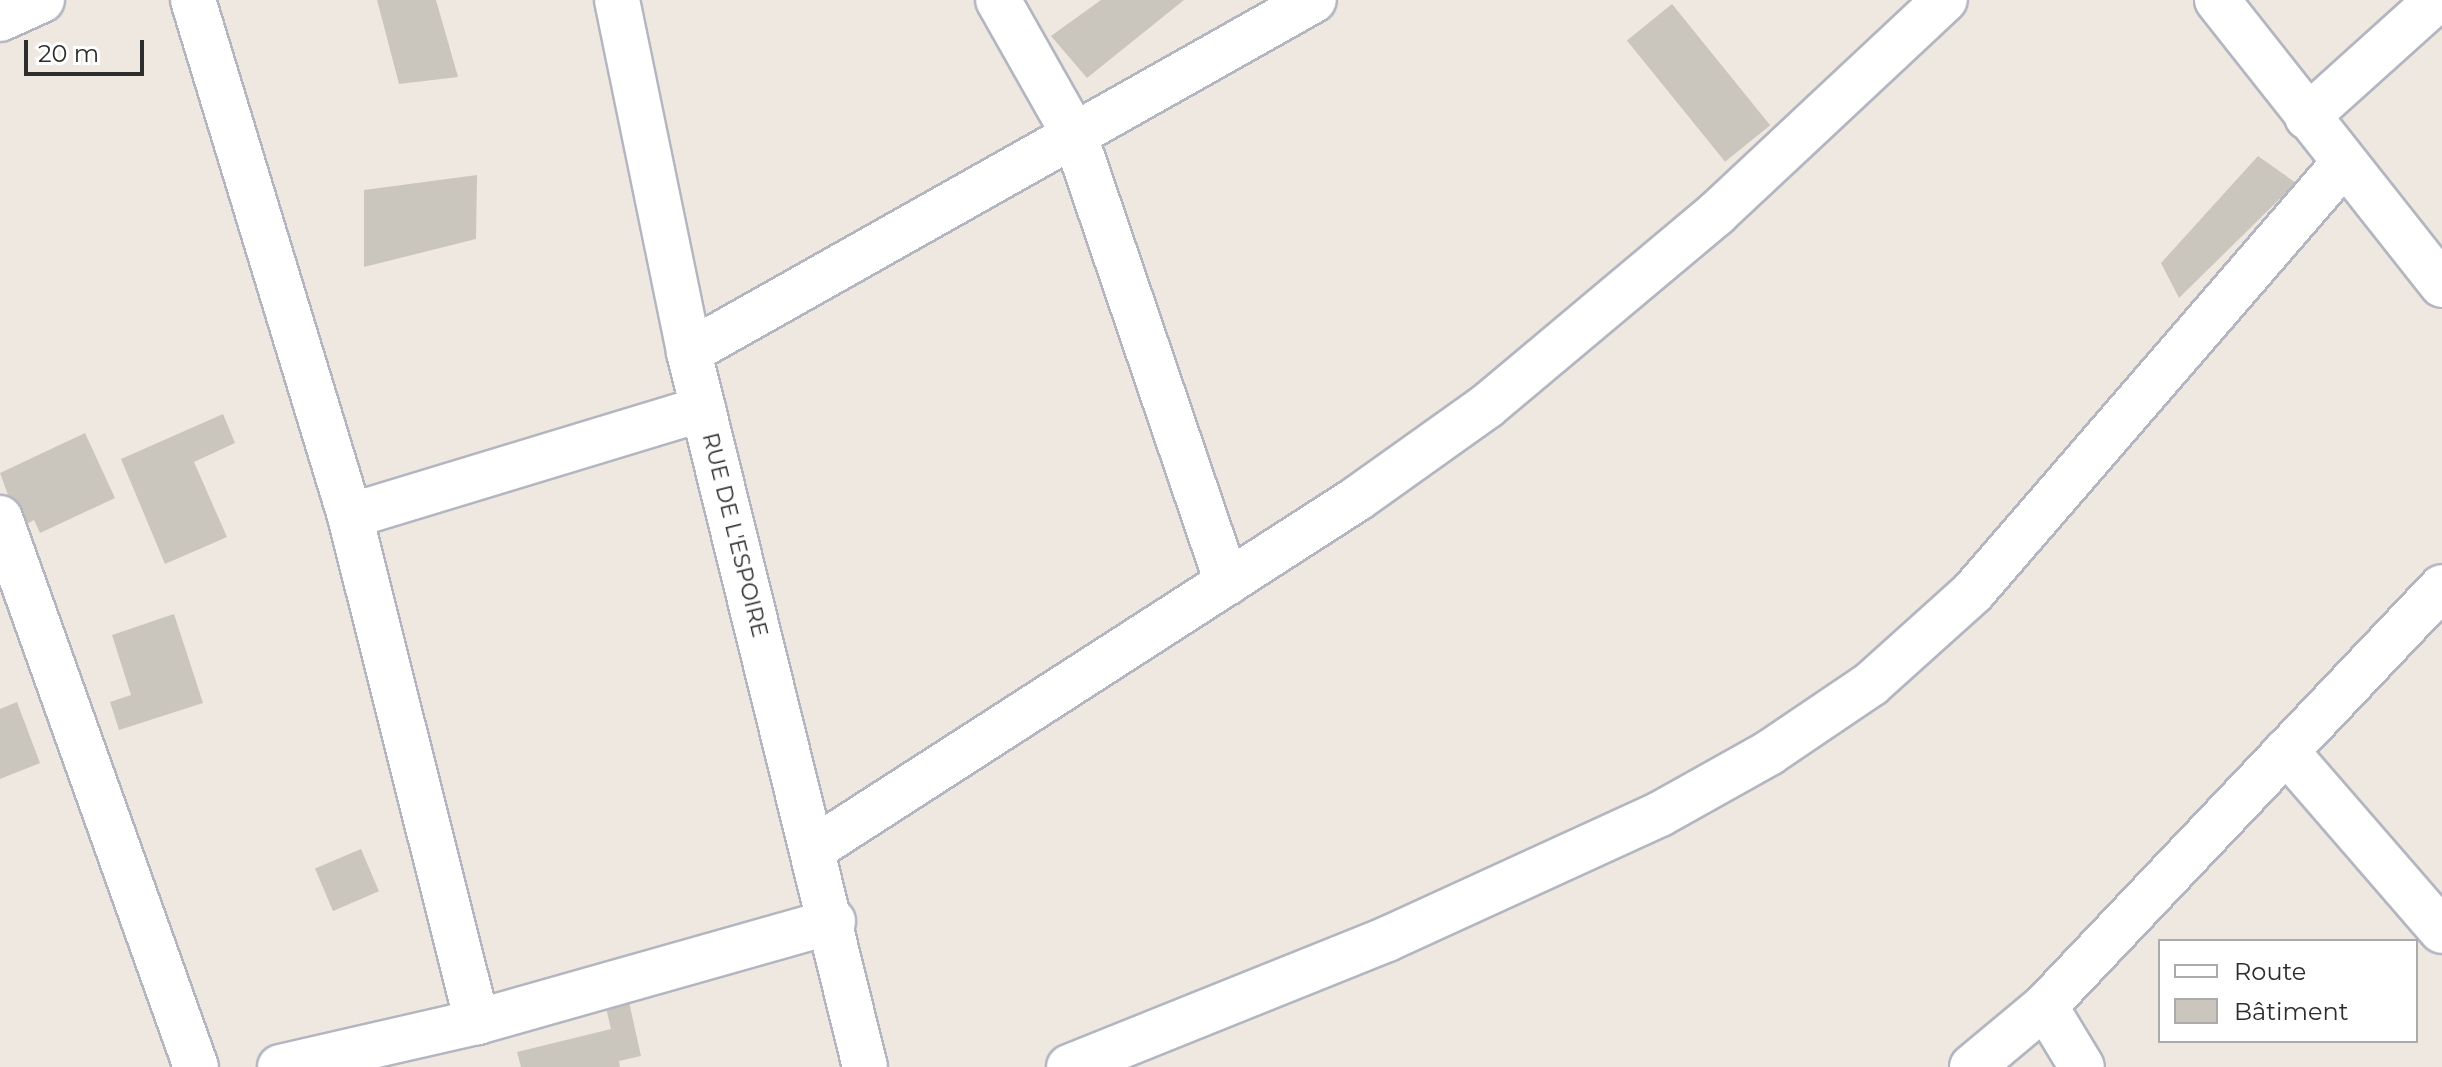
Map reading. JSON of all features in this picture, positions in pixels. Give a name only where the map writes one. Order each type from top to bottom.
[{"type":"street","points":[[0,19],[42,0]]},
{"type":"street","points":[[193,0],[350,516],[477,1022]]},
{"type":"street","name":"RUE DE L'ESPOIRE","points":[[617,0],[689,352],[833,921],[865,1067]]},
{"type":"street","points":[[998,0],[1075,136],[1227,583]]},
{"type":"street","points":[[689,352],[1314,0]]},
{"type":"street","points":[[815,848],[1227,583],[1487,406],[1717,213],[1945,0]]},
{"type":"street","points":[[2217,0],[2442,285]]},
{"type":"street","points":[[2307,117],[2437,0]]},
{"type":"street","points":[[1069,1067],[1387,939],[1660,814],[1769,753],[1871,684],[1973,592],[2344,163]]},
{"type":"street","points":[[350,516],[703,409]]},
{"type":"street","points":[[0,518],[196,1067]]},
{"type":"street","points":[[1972,1067],[2045,1006],[2442,587]]},
{"type":"street","points":[[2286,751],[2442,931]]},
{"type":"street","points":[[280,1067],[477,1022],[833,921]]},
{"type":"street","points":[[2045,1006],[2082,1067]]},
{"type":"building","points":[[377,0],[436,0],[458,77],[399,84]]},
{"type":"building","points":[[1101,0],[1184,0],[1087,78],[1051,36]]},
{"type":"building","points":[[1672,4],[1770,125],[1725,162],[1627,41]]},
{"type":"building","points":[[2258,156],[2296,183],[2179,298],[2161,263]]},
{"type":"building","points":[[477,175],[476,239],[364,267],[364,190]]},
{"type":"building","points":[[223,414],[235,443],[194,462],[227,537],[165,564],[121,459]]},
{"type":"building","points":[[85,433],[115,498],[40,533],[34,520],[20,528],[0,473]]},
{"type":"building","points":[[174,614],[203,703],[119,730],[110,702],[131,695],[112,635]]},
{"type":"building","points":[[17,702],[40,763],[0,779],[0,709]]},
{"type":"building","points":[[361,849],[379,891],[333,911],[315,869]]},
{"type":"building","points":[[629,1002],[641,1056],[619,1061],[620,1067],[521,1067],[517,1052],[611,1029],[606,1008]]}]
